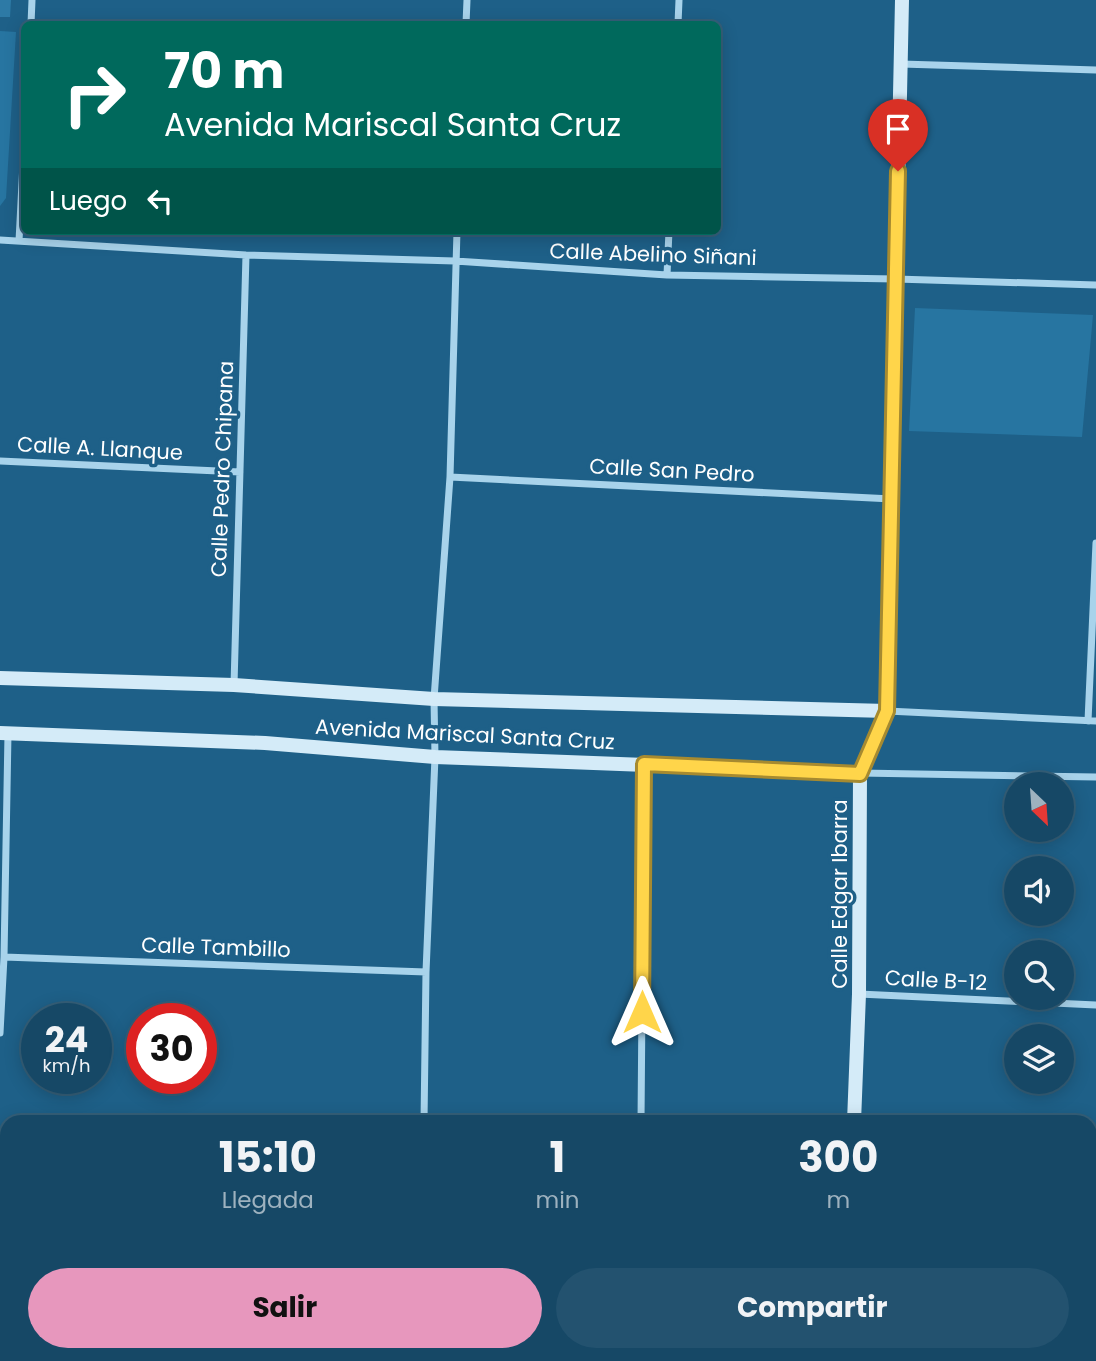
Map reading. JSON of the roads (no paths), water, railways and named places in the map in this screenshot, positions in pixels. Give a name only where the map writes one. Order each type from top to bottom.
[{"type":"main road","name":"Calle Edgar Ibarra","points":[[853,1115],[859,994],[860,774],[887,711],[902,0]]},
{"type":"main road","name":"Avenida Mariscal Santa Cruz","points":[[0,678],[234,685],[434,699],[887,711]]},
{"type":"main road","name":"Avenida Mariscal Santa Cruz","points":[[4,733],[265,743],[435,757],[860,774]]},
{"type":"street","points":[[31,21],[32,0]]},
{"type":"street","points":[[466,21],[467,0]]},
{"type":"street","points":[[678,21],[679,0]]},
{"type":"street","points":[[901,64],[1096,70]]},
{"type":"street","points":[[19,241],[21,202]]},
{"type":"street","points":[[424,1115],[426,972],[435,757],[434,699],[450,477],[457,235]]},
{"type":"street","points":[[667,275],[669,235]]},
{"type":"street","name":"Calle Abelino Siñani","points":[[0,240],[246,255],[455,261],[667,275],[1096,285]]},
{"type":"street","name":"Calle Pedro Chipana","points":[[234,685],[246,255]]},
{"type":"street","name":"Calle A. Llanque","points":[[0,461],[240,472]]},
{"type":"street","name":"Calle San Pedro","points":[[450,477],[892,499]]},
{"type":"street","points":[[1092,721],[1096,543]]},
{"type":"street","name":"Avenida Mariscal Santa Cruz","points":[[887,711],[1092,721]]},
{"type":"street","points":[[0,1033],[4,957],[4,733]]},
{"type":"street","points":[[641,1115],[644,764]]},
{"type":"street","name":"Avenida Mariscal Santa Cruz","points":[[860,774],[1096,777]]},
{"type":"street","name":"Calle Tambillo","points":[[4,957],[426,972]]},
{"type":"street","name":"Calle B-12","points":[[859,994],[1096,1005]]}]
